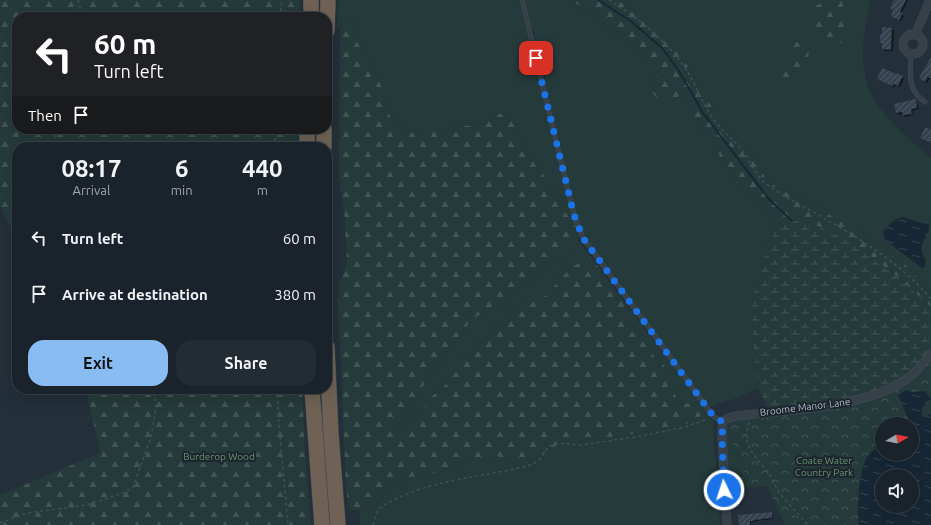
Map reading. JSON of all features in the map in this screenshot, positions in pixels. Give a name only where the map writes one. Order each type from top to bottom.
[{"type":"highway","points":[[311,0],[311,12]]},
{"type":"highway","points":[[328,0],[328,12]]},
{"type":"highway","points":[[312,394],[322,525]]},
{"type":"highway","points":[[329,394],[338,525]]},
{"type":"street","points":[[915,35],[930,0]]},
{"type":"street","points":[[915,35],[927,43],[920,52],[911,54],[906,51],[903,44],[907,36],[915,35]]},
{"type":"street","name":"Broome Manor Lane","points":[[723,422],[736,416],[842,403],[868,397],[907,378],[921,366],[931,354]]},
{"type":"street","points":[[723,422],[722,444],[727,525]]},
{"type":"lane","points":[[522,0],[574,215],[583,238],[714,417],[723,422]]},
{"type":"lane","points":[[911,54],[910,69],[913,89],[918,98],[926,102]]},
{"type":"path","points":[[78,0],[82,12]]},
{"type":"path","points":[[281,12],[282,0]]},
{"type":"path","points":[[610,0],[644,26],[672,51],[685,68],[712,117],[723,131],[744,152],[762,180],[774,189],[824,218],[881,255],[912,280],[931,300]]},
{"type":"path","points":[[0,523],[27,513],[87,505],[125,492],[133,487],[151,437],[156,408],[155,394]]},
{"type":"path","points":[[277,394],[288,525]]},
{"type":"path","points":[[373,525],[378,509],[392,500],[432,485],[530,465],[539,460],[548,447],[556,443],[581,445],[635,437],[685,427],[714,417]]},
{"type":"path","points":[[749,420],[746,435],[748,444],[770,475],[779,493],[808,525]]},
{"type":"green space","points":[[0,0],[300,0],[299,12],[12,12],[12,134],[298,134],[298,142],[12,142],[12,231],[0,206]]},
{"type":"green space","points":[[338,0],[519,0],[543,90],[574,221],[567,215],[545,177],[519,141],[516,123],[503,112],[481,124],[409,133],[397,126],[388,113],[388,107],[382,96],[382,88],[378,78],[357,42],[356,29],[352,23],[348,21],[344,26],[337,28]]},
{"type":"green space","points":[[523,0],[571,0],[610,27],[615,35],[632,47],[644,51],[648,58],[659,67],[653,83],[675,99],[681,95],[688,98],[694,107],[693,114],[708,140],[733,174],[780,223],[769,242],[752,300],[753,341],[758,388],[737,398],[708,407],[590,244],[579,224],[575,211],[535,45],[534,32],[527,17]]},
{"type":"green space","points":[[571,0],[618,0],[650,23],[677,48],[721,123],[752,151],[762,173],[771,184],[864,233],[883,252],[904,263],[931,293],[931,307],[890,270],[841,237],[792,221],[780,223],[733,174],[708,140],[693,114],[694,107],[688,98],[681,95],[670,100],[658,100],[652,92],[653,83],[659,67],[656,63],[648,58],[644,51],[627,45],[615,35],[610,27]]},
{"type":"green space","points":[[618,0],[871,0],[863,50],[863,63],[869,87],[874,99],[886,115],[931,158],[931,293],[904,263],[883,252],[864,233],[771,184],[762,173],[751,151],[721,123],[690,69],[631,9]]},
{"type":"green space","points":[[830,0],[842,1],[849,33],[843,42],[834,46],[817,30],[811,13],[812,7]]},
{"type":"green space","points":[[348,21],[352,23],[356,29],[357,42],[367,61],[378,77],[382,88],[382,96],[388,107],[388,113],[397,126],[409,133],[481,124],[503,112],[510,115],[516,123],[519,141],[545,177],[567,215],[574,221],[578,234],[578,240],[573,247],[494,307],[472,319],[432,372],[391,436],[406,425],[415,424],[423,412],[426,403],[450,381],[450,373],[453,365],[458,359],[470,356],[480,342],[489,336],[494,325],[504,315],[528,302],[538,301],[542,297],[550,294],[562,276],[578,263],[590,256],[628,307],[631,326],[639,332],[656,359],[664,365],[677,399],[682,404],[698,402],[704,407],[708,414],[680,427],[557,445],[533,459],[523,462],[516,462],[497,456],[490,457],[481,462],[474,463],[469,461],[435,473],[411,477],[398,482],[392,482],[380,501],[372,507],[349,510],[346,488],[338,305],[339,282],[343,275],[347,260],[344,210],[339,173],[340,28]]},
{"type":"green space","points":[[804,40],[810,47],[802,75],[794,83],[788,86],[779,87],[778,78],[787,62],[792,46],[794,43]]},
{"type":"green space","points":[[808,221],[841,237],[890,270],[931,307],[931,349],[910,372],[895,382],[860,395],[823,402],[768,408],[758,388],[753,341],[752,300],[769,242],[780,223]]},
{"type":"green space","points":[[578,240],[590,256],[567,272],[557,282],[550,294],[542,297],[538,301],[528,302],[504,315],[494,325],[489,336],[480,342],[470,356],[465,356],[450,373],[450,381],[426,403],[423,412],[415,424],[406,425],[390,437],[432,372],[472,319],[494,307],[573,247]]},
{"type":"green space","points":[[628,307],[704,407],[698,402],[682,404],[677,399],[664,365],[656,359],[639,332],[631,326]]},
{"type":"green space","name":"Coate Water Country Park","points":[[931,359],[931,525],[785,525],[767,486],[752,487],[726,428],[734,420],[887,391]]},
{"type":"green space","name":"Burderop Wood","points":[[87,394],[302,394],[311,525],[0,525],[0,495],[100,453]]},
{"type":"green space","points":[[708,414],[713,422],[720,525],[360,525],[359,510],[372,508],[379,503],[392,482],[398,482],[411,477],[442,471],[469,461],[481,462],[490,457],[498,456],[516,462],[557,445],[680,427]]},
{"type":"green space","points":[[726,428],[752,487],[732,489],[731,484],[728,482]]},
{"type":"water","points":[[903,217],[929,224],[928,233],[922,244],[923,254],[926,261],[924,268],[884,238],[883,232],[887,227],[894,221]]},
{"type":"water","points":[[906,390],[912,392],[925,391],[931,399],[922,410],[922,414],[923,417],[931,414],[931,525],[859,525],[858,500],[860,481],[868,455],[875,449],[875,461],[919,461],[919,417],[907,417],[898,395]]},
{"type":"building","points":[[894,0],[906,0],[900,12],[903,13],[899,20],[891,16],[893,10],[890,8]]},
{"type":"building","points":[[882,27],[892,28],[891,50],[882,49],[880,34],[882,34]]},
{"type":"building","points":[[931,57],[931,79],[928,77],[925,82],[919,78]]},
{"type":"building","points":[[882,68],[903,76],[898,86],[894,84],[892,86],[877,79]]},
{"type":"building","points":[[916,99],[917,108],[911,109],[912,114],[903,115],[902,112],[896,113],[894,104]]},
{"type":"building","points":[[925,127],[931,130],[931,143],[920,138]]},
{"type":"building","points":[[772,512],[772,518],[750,521],[750,525],[739,525],[738,515]]},
{"type":"waterway","points":[[598,0],[632,22],[662,48],[679,71],[703,113],[768,198],[792,221]]},
{"type":"route","points":[[536,58],[574,215],[583,238],[714,417],[723,422],[722,436],[724,490]]}]
